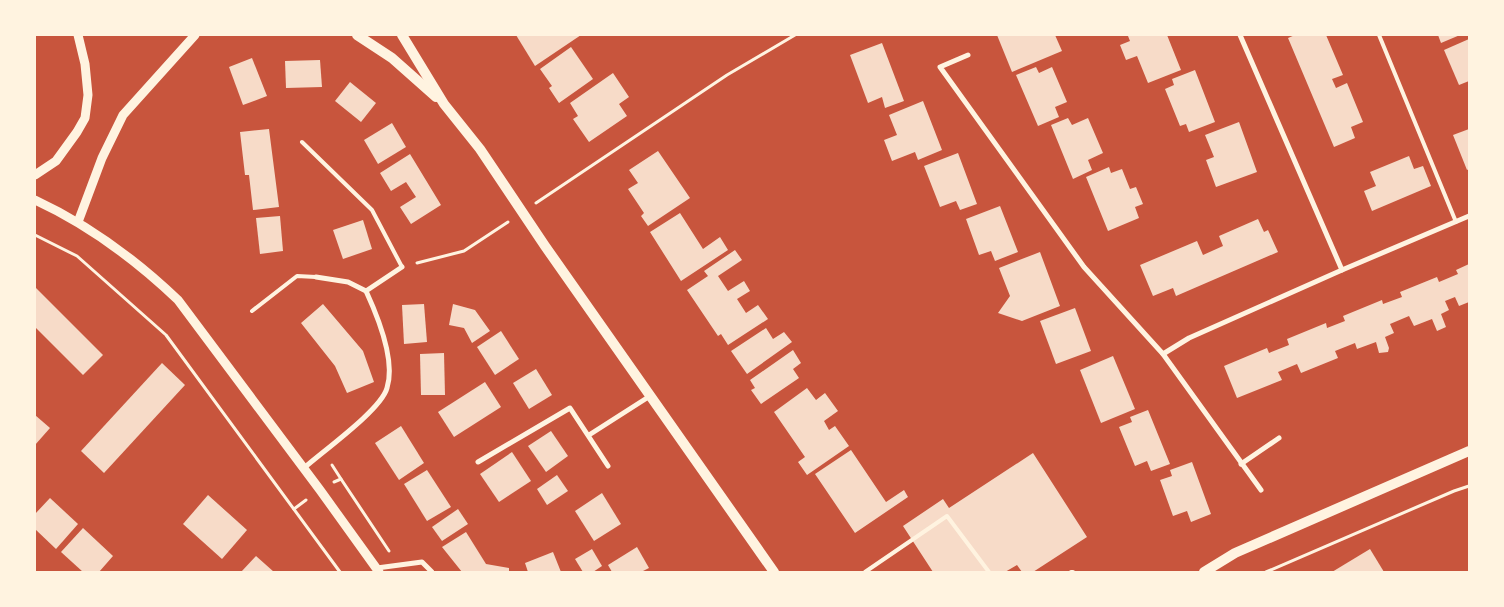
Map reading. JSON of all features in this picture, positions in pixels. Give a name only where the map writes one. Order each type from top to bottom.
[{"type":"main road","points":[[356,35],[392,58],[444,104]]},
{"type":"main road","points":[[402,35],[444,104],[510,192],[774,572]]},
{"type":"main road","points":[[1204,572],[1234,553],[1469,451]]},
{"type":"street","points":[[35,175],[56,161],[85,118],[88,95],[85,64],[78,35]]},
{"type":"street","points":[[78,222],[102,158],[123,116],[195,35]]},
{"type":"street","points":[[1240,35],[1342,270]]},
{"type":"street","points":[[968,55],[940,67],[1084,268],[1163,354],[1261,490]]},
{"type":"street","points":[[35,200],[78,222],[118,248],[178,300],[378,570],[422,562],[432,572]]},
{"type":"street","points":[[1163,354],[1188,338],[1469,216]]},
{"type":"street","points":[[366,291],[402,267]]},
{"type":"street","points":[[304,468],[350,430],[376,404],[387,390],[390,370],[380,323],[366,291],[348,282],[316,278]]},
{"type":"street","points":[[589,435],[651,395]]},
{"type":"street","points":[[478,462],[570,408],[608,466]]},
{"type":"street","points":[[1241,464],[1279,438]]},
{"type":"lane","points":[[1379,35],[1456,222]]},
{"type":"lane","points":[[302,142],[372,210],[402,267]]},
{"type":"lane","points":[[252,311],[297,276],[316,278]]},
{"type":"lane","points":[[865,572],[947,516],[989,572]]},
{"type":"path","points":[[530,207],[727,75],[795,35]]},
{"type":"path","points":[[402,267],[464,251],[513,218]]},
{"type":"path","points":[[35,235],[77,256],[166,335],[340,572]]},
{"type":"path","points":[[341,479],[398,566]]},
{"type":"path","points":[[1266,572],[1469,486]]},
{"type":"building","points":[[516,35],[581,35],[535,66]]},
{"type":"building","points":[[997,35],[1055,35],[1062,51],[1012,72]]},
{"type":"building","points":[[1167,35],[1181,70],[1148,83],[1137,56],[1126,60],[1120,45],[1130,41],[1128,36]]},
{"type":"building","points":[[1295,35],[1326,35],[1343,75],[1332,79],[1336,88],[1347,83],[1363,122],[1351,127],[1355,138],[1334,147],[1288,38]]},
{"type":"building","points":[[1438,35],[1460,35],[1441,43]]},
{"type":"building","points":[[1469,39],[1469,81],[1459,85],[1444,50]]},
{"type":"building","points":[[882,43],[904,101],[885,108],[882,97],[868,103],[850,55]]},
{"type":"building","points":[[571,47],[593,79],[559,103],[549,88],[552,86],[540,69]]},
{"type":"building","points":[[252,58],[267,96],[243,105],[229,67]]},
{"type":"building","points":[[320,60],[322,87],[286,88],[285,61]]},
{"type":"building","points":[[1036,67],[1039,73],[1052,67],[1067,102],[1055,107],[1059,117],[1038,126],[1016,75]]},
{"type":"building","points":[[1195,70],[1215,122],[1189,132],[1186,124],[1180,126],[1165,89],[1174,85],[1172,79]]},
{"type":"building","points":[[613,73],[629,97],[619,104],[627,116],[589,142],[573,119],[578,116],[570,103]]},
{"type":"building","points":[[350,82],[376,103],[361,122],[335,101]]},
{"type":"building","points":[[923,101],[942,150],[918,160],[915,152],[892,161],[884,140],[897,135],[889,115]]},
{"type":"building","points":[[1068,118],[1072,125],[1088,118],[1103,153],[1088,160],[1092,170],[1073,179],[1051,125]]},
{"type":"building","points":[[1239,122],[1257,172],[1216,187],[1206,160],[1214,157],[1205,135]]},
{"type":"building","points":[[392,123],[406,147],[378,164],[364,140]]},
{"type":"building","points":[[269,129],[279,207],[253,210],[249,175],[245,175],[240,132]]},
{"type":"building","points":[[1469,129],[1469,169],[1467,170],[1453,135]]},
{"type":"building","points":[[658,151],[690,198],[648,226],[641,216],[644,213],[628,189],[638,183],[629,170]]},
{"type":"building","points":[[958,153],[977,204],[960,210],[956,201],[940,207],[924,166]]},
{"type":"building","points":[[410,154],[441,205],[411,224],[400,207],[416,197],[406,182],[391,191],[380,173]]},
{"type":"building","points":[[1409,156],[1414,169],[1423,166],[1431,186],[1372,211],[1364,191],[1376,186],[1370,172]]},
{"type":"building","points":[[1109,167],[1111,173],[1122,169],[1130,189],[1136,187],[1143,204],[1135,207],[1139,218],[1108,231],[1086,177]]},
{"type":"building","points":[[1000,206],[1018,252],[995,261],[991,251],[979,255],[966,219]]},
{"type":"building","points":[[680,213],[703,249],[720,237],[728,250],[681,281],[650,232]]},
{"type":"building","points":[[280,216],[283,251],[260,254],[256,218]]},
{"type":"building","points":[[1258,219],[1264,232],[1268,230],[1278,252],[1176,296],[1173,288],[1153,296],[1140,265],[1197,241],[1203,255],[1223,246],[1219,236]]},
{"type":"building","points":[[363,220],[372,249],[343,259],[333,230]]},
{"type":"building","points":[[735,250],[742,260],[718,276],[728,291],[744,281],[750,291],[737,299],[746,313],[758,305],[768,319],[728,345],[721,334],[718,336],[687,290],[708,276],[704,271]]},
{"type":"building","points":[[1040,252],[1060,306],[1022,321],[998,313],[1010,296],[999,268]]},
{"type":"building","points":[[1469,264],[1469,302],[1459,306],[1455,297],[1445,301],[1449,310],[1441,314],[1446,327],[1437,331],[1432,319],[1414,326],[1409,316],[1390,324],[1394,333],[1385,337],[1389,348],[1388,352],[1379,353],[1376,342],[1357,349],[1355,343],[1335,351],[1338,358],[1301,373],[1297,364],[1278,372],[1282,380],[1237,398],[1224,366],[1267,348],[1269,353],[1289,345],[1287,339],[1326,323],[1327,328],[1345,321],[1343,316],[1382,300],[1383,304],[1402,297],[1400,292],[1437,277],[1439,282],[1458,274],[1456,270]]},
{"type":"building","points":[[35,287],[103,355],[83,375],[35,327]]},
{"type":"building","points":[[323,304],[363,351],[374,382],[347,393],[335,366],[301,323]]},
{"type":"building","points":[[424,304],[427,342],[404,344],[402,305]]},
{"type":"building","points":[[453,304],[475,310],[490,331],[472,343],[464,328],[449,325]]},
{"type":"building","points":[[1075,308],[1091,351],[1056,364],[1040,321]]},
{"type":"building","points":[[766,328],[773,339],[784,332],[792,342],[747,374],[731,351]]},
{"type":"building","points":[[501,331],[519,359],[495,375],[477,347]]},
{"type":"building","points":[[793,350],[801,363],[793,369],[799,378],[761,404],[751,390],[755,388],[750,380]]},
{"type":"building","points":[[444,353],[445,395],[421,395],[420,354]]},
{"type":"building","points":[[1113,356],[1135,409],[1101,423],[1080,370]]},
{"type":"building","points":[[162,363],[185,385],[104,473],[81,451]]},
{"type":"building","points":[[536,369],[552,395],[529,409],[513,383]]},
{"type":"building","points":[[485,382],[501,407],[454,437],[438,412]]},
{"type":"building","points":[[807,388],[816,400],[825,393],[838,411],[824,421],[829,430],[835,426],[849,446],[807,475],[798,462],[805,457],[774,412]]},
{"type":"building","points":[[1148,410],[1170,464],[1151,471],[1147,461],[1135,466],[1119,427],[1132,422],[1130,417]]},
{"type":"building","points":[[35,415],[50,428],[35,445]]},
{"type":"building","points":[[401,426],[424,463],[399,480],[375,443]]},
{"type":"building","points":[[551,431],[568,456],[546,472],[528,446]]},
{"type":"building","points":[[851,450],[886,502],[904,490],[908,497],[855,533],[815,474]]},
{"type":"building","points":[[512,452],[531,481],[499,502],[480,474]]},
{"type":"building","points":[[1033,453],[1087,537],[1033,572],[1022,572],[1017,565],[1005,572],[933,572],[903,526],[943,499],[949,508]]},
{"type":"building","points":[[1192,462],[1211,514],[1191,522],[1187,511],[1173,516],[1160,480],[1172,476],[1170,470]]},
{"type":"building","points":[[427,470],[451,507],[427,521],[404,484]]},
{"type":"building","points":[[557,475],[568,491],[547,505],[537,489]]},
{"type":"building","points":[[602,493],[621,524],[594,541],[575,511]]},
{"type":"building","points":[[208,495],[247,530],[222,559],[183,524]]},
{"type":"building","points":[[50,498],[78,524],[56,549],[35,529],[35,514]]},
{"type":"building","points":[[458,509],[468,524],[442,541],[432,527]]},
{"type":"building","points":[[83,528],[113,556],[99,572],[83,572],[61,552]]},
{"type":"building","points":[[466,532],[486,564],[509,568],[509,572],[462,572],[442,547]]},
{"type":"building","points":[[637,547],[649,568],[641,572],[612,572],[608,565]]},
{"type":"building","points":[[592,549],[602,566],[593,572],[583,572],[575,559]]},
{"type":"building","points":[[1370,549],[1384,572],[1332,572]]},
{"type":"building","points":[[553,552],[561,572],[528,572],[525,563]]},
{"type":"building","points":[[256,556],[274,572],[241,572]]}]
